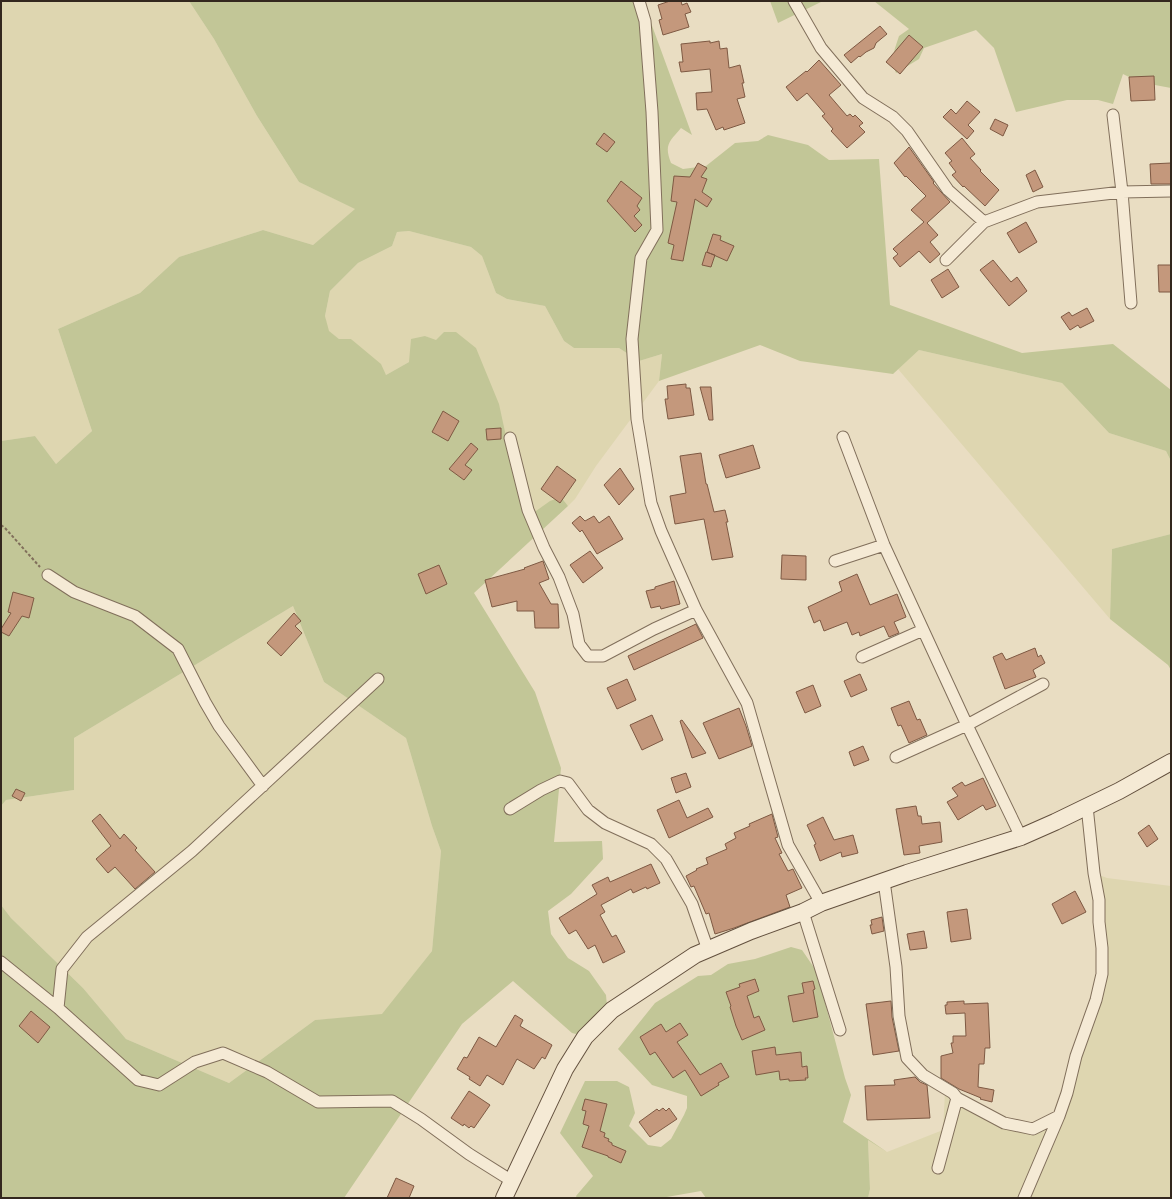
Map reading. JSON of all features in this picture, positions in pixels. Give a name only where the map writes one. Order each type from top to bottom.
[{"type":"main road","points":[[504,1198],[565,1069],[585,1037],[612,1010],[695,956],[708,950],[751,931],[803,912],[821,903],[907,872],[1021,837],[1119,791],[1171,762]]},
{"type":"street","points":[[639,1],[645,21],[651,96],[658,230],[641,258],[632,339],[637,419],[651,503],[661,531],[696,610],[747,703],[788,845],[821,903]]},
{"type":"street","points":[[794,1],[821,48],[863,98],[893,117],[907,131],[948,190],[984,222]]},
{"type":"street","points":[[1113,114],[1122,192],[1131,303]]},
{"type":"street","points":[[946,260],[984,222],[1037,202],[1122,192],[1171,191]]},
{"type":"street","points":[[843,437],[884,545],[967,725],[1021,837]]},
{"type":"street","points":[[510,438],[528,510],[544,548],[559,577],[573,614],[579,644],[588,656],[603,656],[654,629],[696,610]]},
{"type":"street","points":[[835,561],[884,545]]},
{"type":"street","points":[[48,575],[74,592],[135,616],[178,649],[219,726],[263,786]]},
{"type":"street","points":[[862,657],[923,630]]},
{"type":"street","points":[[58,1008],[62,969],[87,937],[192,851],[378,679]]},
{"type":"street","points":[[896,757],[967,725],[1043,684]]},
{"type":"street","points":[[510,809],[541,790],[560,781],[568,783],[588,810],[605,823],[651,844],[666,859],[692,904],[708,950]]},
{"type":"street","points":[[1024,1198],[1067,1094],[1076,1056],[1096,1000],[1102,974],[1099,900],[1094,873],[1087,806]]},
{"type":"street","points":[[884,881],[896,967],[899,1016],[907,1058],[923,1075],[953,1093],[957,1098],[1004,1123],[1033,1129],[1059,1116]]},
{"type":"street","points":[[803,912],[840,1030]]},
{"type":"street","points":[[1,962],[58,1008],[138,1080],[159,1085],[195,1062],[223,1053],[268,1072],[318,1102],[392,1101],[421,1119],[468,1154],[512,1181]]},
{"type":"street","points":[[938,1168],[957,1098]]},
{"type":"path","points":[[1,525],[48,575]]},
{"type":"shaded area","points":[[1,1],[189,1],[214,39],[257,116],[299,182],[356,209],[313,245],[263,230],[179,257],[140,293],[58,329],[92,431],[56,464],[35,436],[1,441]]},
{"type":"shaded area","points":[[409,231],[471,247],[482,256],[496,293],[507,299],[545,306],[564,341],[574,348],[619,348],[639,361],[662,354],[659,381],[596,466],[575,499],[568,506],[561,497],[529,516],[513,469],[436,341],[425,336],[409,362],[386,375],[351,339],[339,339],[328,331],[325,316],[330,291],[358,263],[392,246],[397,232]]},
{"type":"shaded area","points":[[919,350],[1062,383],[1109,433],[1166,451],[1171,461],[1171,534],[1112,549],[1110,619],[898,369]]},
{"type":"shaded area","points":[[293,606],[324,682],[406,738],[432,826],[441,851],[432,951],[382,1015],[315,1020],[229,1083],[126,1039],[83,988],[11,918],[1,905],[1,806],[6,800],[74,790],[74,738]]},
{"type":"shaded area","points":[[1094,873],[1107,878],[1171,886],[1171,1198],[868,1198],[870,1189],[868,1139],[887,1152],[943,1130],[945,1092],[1033,1129],[1059,1116],[1102,974]]},
{"type":"green space","points":[[189,1],[643,1],[692,135],[681,128],[673,137],[668,148],[671,163],[683,169],[706,166],[735,143],[758,141],[768,135],[808,145],[829,160],[879,159],[890,305],[1022,353],[1113,344],[1171,390],[1171,461],[1166,451],[1109,433],[1062,383],[919,350],[893,374],[800,361],[760,345],[659,381],[662,354],[639,361],[619,348],[574,348],[564,341],[545,306],[507,299],[496,293],[482,256],[471,247],[409,231],[397,232],[392,246],[358,263],[330,291],[325,316],[329,331],[339,339],[351,339],[381,364],[386,375],[409,362],[411,339],[425,336],[436,340],[444,332],[456,332],[476,348],[499,404],[513,469],[528,484],[529,516],[550,501],[561,497],[568,506],[474,593],[535,692],[561,768],[554,842],[602,841],[603,859],[571,894],[548,911],[551,934],[568,958],[589,971],[606,995],[607,1006],[580,1035],[572,1033],[513,981],[462,1024],[344,1198],[1,1198],[1,905],[11,918],[83,988],[126,1039],[229,1083],[315,1020],[382,1014],[432,951],[441,851],[432,826],[406,738],[324,682],[293,606],[74,738],[74,790],[6,800],[1,806],[1,441],[35,436],[56,464],[92,431],[58,329],[140,293],[179,257],[263,230],[313,245],[355,209],[299,182],[257,116],[214,39]]},
{"type":"green space","points":[[770,1],[823,1],[778,23]]},
{"type":"green space","points":[[874,1],[1171,1],[1171,88],[1139,82],[1123,74],[1113,104],[1098,100],[1067,100],[1016,112],[994,48],[976,30],[924,48],[919,59],[896,73],[892,62],[895,48],[899,36],[909,29]]},
{"type":"green space","points":[[1171,534],[1171,670],[1168,665],[1110,619],[1112,549]]},
{"type":"green space","points":[[791,947],[802,950],[817,972],[845,1078],[851,1095],[843,1122],[887,1152],[868,1140],[870,1189],[868,1198],[706,1198],[701,1191],[661,1198],[577,1198],[576,1196],[593,1176],[560,1133],[585,1081],[617,1081],[629,1087],[635,1113],[629,1126],[648,1145],[661,1147],[671,1139],[684,1115],[687,1108],[687,1096],[652,1085],[618,1049],[655,1003],[698,976],[711,975],[728,964],[755,959]]},
{"type":"building","points":[[670,1],[681,1],[682,5],[687,3],[691,12],[685,14],[689,27],[663,35],[659,20],[662,19],[658,5]]},
{"type":"building","points":[[880,26],[887,34],[876,43],[874,48],[860,57],[859,56],[851,63],[844,55]]},
{"type":"building","points":[[909,35],[923,47],[900,74],[886,62]]},
{"type":"building","points":[[710,41],[710,43],[719,41],[720,49],[727,48],[729,68],[740,65],[744,83],[742,83],[745,97],[737,99],[745,123],[724,130],[723,127],[716,130],[707,109],[697,110],[696,93],[712,92],[710,69],[681,72],[679,62],[683,62],[681,44]]},
{"type":"building","points":[[819,60],[841,85],[829,95],[847,116],[850,114],[853,117],[855,115],[863,123],[859,126],[865,132],[847,148],[831,131],[833,129],[822,116],[825,114],[807,93],[797,101],[786,87],[806,71],[807,72]]},
{"type":"building","points":[[1154,76],[1155,100],[1131,101],[1129,77]]},
{"type":"building","points":[[967,101],[980,112],[968,125],[974,131],[967,139],[943,117],[951,109],[956,114]]},
{"type":"building","points":[[995,119],[1008,125],[1003,136],[990,129]]},
{"type":"building","points":[[604,133],[615,142],[607,152],[596,144]]},
{"type":"building","points":[[962,138],[975,154],[970,158],[981,170],[980,171],[999,190],[985,206],[964,186],[963,187],[952,175],[956,172],[949,163],[952,161],[945,153]]},
{"type":"building","points":[[909,147],[934,182],[933,183],[950,202],[927,223],[938,235],[930,242],[940,254],[930,263],[919,251],[900,267],[893,258],[898,254],[893,249],[924,222],[911,210],[926,196],[906,176],[905,177],[894,163]]},
{"type":"building","points":[[698,163],[707,168],[701,177],[707,179],[702,192],[712,199],[707,207],[695,199],[683,261],[671,259],[674,245],[668,243],[677,202],[671,201],[674,176],[690,177]]},
{"type":"building","points":[[1171,163],[1171,184],[1151,184],[1150,164]]},
{"type":"building","points":[[1035,170],[1043,187],[1033,192],[1026,175]]},
{"type":"building","points":[[621,181],[642,198],[637,206],[640,210],[634,216],[642,225],[635,232],[607,201]]},
{"type":"building","points":[[1026,222],[1037,242],[1019,253],[1007,233]]},
{"type":"building","points":[[713,234],[721,236],[720,240],[734,246],[727,261],[707,252]]},
{"type":"building","points":[[706,252],[715,255],[711,267],[702,265]]},
{"type":"building","points":[[993,260],[1011,282],[1017,277],[1027,291],[1009,306],[980,270]]},
{"type":"building","points":[[1158,265],[1171,265],[1171,292],[1159,292]]},
{"type":"building","points":[[948,269],[959,287],[942,298],[931,280]]},
{"type":"building","points":[[1087,308],[1094,321],[1080,328],[1078,325],[1070,330],[1061,317],[1069,312],[1072,316]]},
{"type":"building","points":[[686,384],[686,388],[690,388],[694,415],[668,419],[665,399],[668,399],[667,386]]},
{"type":"building","points":[[700,387],[711,387],[713,420],[709,420]]},
{"type":"building","points":[[443,411],[459,421],[448,441],[432,432]]},
{"type":"building","points":[[501,428],[501,439],[487,440],[486,429]]},
{"type":"building","points":[[471,443],[478,449],[465,465],[472,470],[464,480],[449,469]]},
{"type":"building","points":[[753,445],[760,468],[726,478],[719,455]]},
{"type":"building","points":[[701,453],[706,484],[714,512],[725,510],[733,557],[712,560],[704,519],[675,524],[670,496],[686,493],[680,456]]},
{"type":"building","points":[[557,466],[576,480],[560,503],[541,489]]},
{"type":"building","points":[[620,468],[634,489],[619,505],[604,485]]},
{"type":"building","points":[[580,516],[585,521],[594,516],[599,523],[609,516],[623,539],[597,554],[582,530],[580,532],[572,523]]},
{"type":"building","points":[[590,551],[603,568],[583,583],[570,565]]},
{"type":"building","points":[[782,555],[806,556],[806,580],[781,579]]},
{"type":"building","points":[[543,561],[549,579],[539,583],[551,604],[558,604],[559,628],[535,628],[534,611],[517,611],[517,601],[492,607],[485,580],[525,569],[524,568]]},
{"type":"building","points":[[439,565],[447,584],[426,594],[418,574]]},
{"type":"building","points":[[857,574],[870,605],[897,594],[906,617],[894,622],[899,633],[889,637],[884,626],[860,636],[859,632],[852,635],[847,622],[824,631],[820,620],[814,623],[808,607],[842,591],[839,582]]},
{"type":"building","points":[[674,581],[680,604],[661,609],[660,606],[651,608],[646,591]]},
{"type":"building","points":[[13,592],[34,598],[29,618],[22,616],[9,636],[1,632],[1,629],[11,613],[8,612]]},
{"type":"building","points":[[294,613],[301,621],[295,626],[302,633],[281,656],[267,643]]},
{"type":"building","points":[[696,624],[703,638],[634,670],[628,656]]},
{"type":"building","points":[[1035,648],[1038,657],[1041,655],[1045,663],[1033,670],[1036,677],[1005,689],[993,657],[1002,653],[1006,660]]},
{"type":"building","points":[[860,674],[867,690],[851,697],[844,681]]},
{"type":"building","points":[[627,679],[636,700],[617,709],[607,688]]},
{"type":"building","points":[[813,685],[821,706],[805,713],[796,692]]},
{"type":"building","points":[[909,701],[917,720],[920,719],[927,735],[909,743],[901,725],[898,726],[891,708]]},
{"type":"building","points":[[739,708],[752,746],[719,759],[703,723]]},
{"type":"building","points":[[652,715],[663,740],[642,750],[630,725]]},
{"type":"building","points":[[682,720],[706,753],[692,758],[680,721]]},
{"type":"building","points":[[863,746],[869,760],[854,766],[849,752]]},
{"type":"building","points":[[686,773],[691,787],[676,793],[671,778]]},
{"type":"building","points":[[983,778],[996,806],[986,810],[983,805],[958,820],[947,802],[958,796],[952,788],[962,782],[965,786]]},
{"type":"building","points":[[16,789],[25,793],[21,801],[12,796]]},
{"type":"building","points":[[679,800],[687,818],[708,808],[713,817],[669,838],[657,810]]},
{"type":"building","points":[[916,806],[918,816],[921,816],[922,824],[940,822],[942,842],[919,846],[920,853],[904,855],[896,809]]},
{"type":"building","points":[[100,814],[120,839],[124,834],[137,848],[135,850],[155,872],[135,889],[115,867],[108,873],[96,859],[111,846],[92,821]]},
{"type":"building","points":[[772,814],[778,837],[775,838],[782,853],[779,854],[788,871],[793,869],[802,888],[786,895],[790,907],[715,934],[709,913],[706,914],[694,886],[691,887],[686,876],[697,870],[696,869],[708,864],[706,858],[727,849],[725,844],[736,838],[734,833],[750,826],[749,824]]},
{"type":"building","points":[[823,817],[834,840],[853,835],[858,853],[842,857],[841,852],[820,861],[814,845],[816,844],[807,825]]},
{"type":"building","points":[[1149,825],[1158,839],[1147,847],[1138,833]]},
{"type":"building","points":[[651,864],[660,883],[633,893],[631,889],[601,905],[605,912],[600,915],[612,937],[616,935],[625,952],[603,963],[595,945],[588,949],[576,930],[569,934],[559,918],[597,894],[592,885],[608,877],[610,882]]},
{"type":"building","points":[[1075,891],[1086,912],[1062,924],[1052,904]]},
{"type":"building","points":[[967,909],[971,939],[951,942],[947,912]]},
{"type":"building","points":[[882,917],[884,931],[872,934],[870,925],[872,925],[871,920]]},
{"type":"building","points":[[924,931],[927,948],[910,950],[907,934]]},
{"type":"building","points":[[755,979],[759,991],[747,996],[754,1018],[759,1016],[765,1030],[742,1040],[736,1026],[726,992],[740,987],[739,984]]},
{"type":"building","points":[[813,981],[815,989],[813,990],[818,1017],[793,1022],[788,996],[804,993],[802,983]]},
{"type":"building","points":[[891,1001],[892,1017],[899,1051],[873,1055],[866,1004]]},
{"type":"building","points":[[964,1001],[964,1004],[988,1003],[990,1048],[985,1048],[984,1064],[979,1064],[978,1087],[994,1090],[992,1102],[980,1099],[981,1098],[959,1089],[941,1078],[941,1056],[953,1053],[951,1043],[953,1043],[953,1036],[966,1036],[965,1013],[946,1014],[945,1005],[947,1005],[947,1002]]},
{"type":"building","points":[[31,1011],[50,1027],[38,1043],[19,1026]]},
{"type":"building","points":[[515,1015],[523,1020],[520,1026],[552,1045],[545,1059],[542,1057],[534,1069],[517,1059],[503,1085],[487,1075],[480,1086],[469,1079],[470,1077],[457,1069],[464,1057],[467,1058],[479,1037],[496,1047]]},
{"type":"building","points":[[680,1023],[688,1035],[677,1042],[700,1075],[721,1063],[729,1077],[718,1083],[719,1085],[701,1096],[685,1070],[673,1078],[655,1052],[650,1055],[640,1037],[661,1024],[666,1032]]},
{"type":"building","points":[[775,1047],[776,1055],[801,1052],[802,1067],[807,1066],[808,1078],[805,1078],[806,1080],[780,1080],[779,1071],[756,1075],[752,1051]]},
{"type":"building","points":[[915,1077],[920,1082],[927,1085],[930,1118],[867,1120],[865,1086],[895,1085],[894,1080]]},
{"type":"building","points":[[469,1091],[490,1105],[474,1128],[471,1126],[469,1128],[464,1124],[463,1126],[451,1118]]},
{"type":"building","points":[[585,1099],[607,1104],[600,1131],[605,1133],[604,1137],[609,1139],[608,1141],[612,1143],[612,1145],[626,1151],[621,1163],[608,1156],[582,1147],[589,1126],[583,1124],[586,1111],[582,1110]]},
{"type":"building","points":[[663,1108],[666,1111],[669,1108],[677,1119],[650,1137],[639,1122],[657,1109],[659,1111]]},
{"type":"building","points":[[396,1178],[414,1186],[409,1198],[387,1198]]}]
